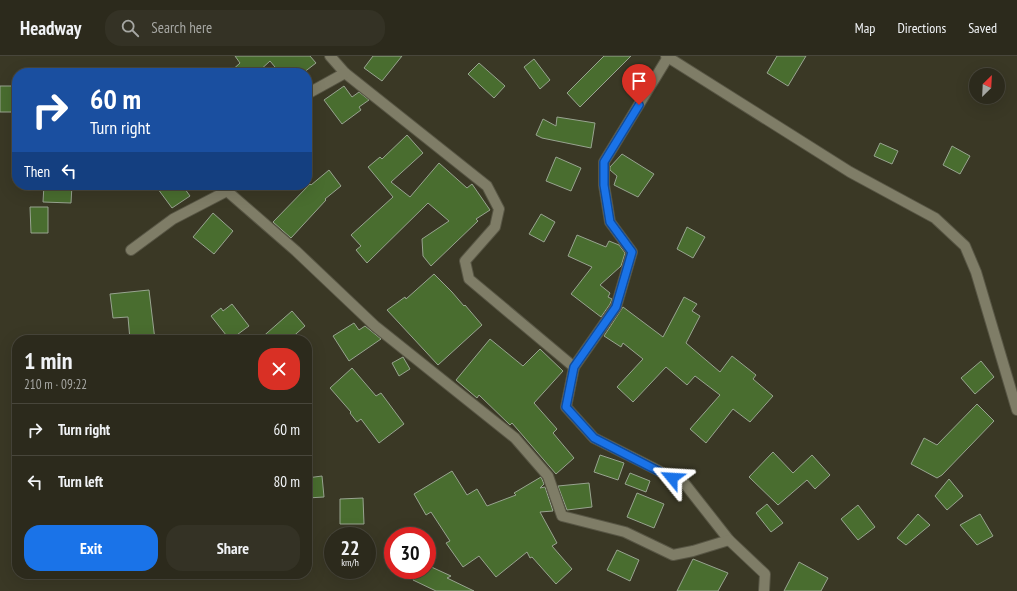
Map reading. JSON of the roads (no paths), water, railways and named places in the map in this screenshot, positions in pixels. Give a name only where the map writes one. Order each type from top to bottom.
[{"type":"street","points":[[330,56],[345,72],[487,186],[499,209],[495,227],[465,261],[469,279],[574,367]]},
{"type":"street","points":[[764,591],[765,574],[729,540],[685,484],[594,438],[566,407],[574,367],[616,307],[632,252],[610,222],[604,185],[604,162],[667,56],[850,172],[935,218],[965,246],[976,272],[1017,410]]},
{"type":"street","points":[[312,91],[345,72]]},
{"type":"street","points":[[131,250],[173,219],[226,190]]},
{"type":"street","points":[[232,190],[375,326],[515,438],[548,476],[562,516],[625,532],[673,555],[693,551],[729,540]]}]
